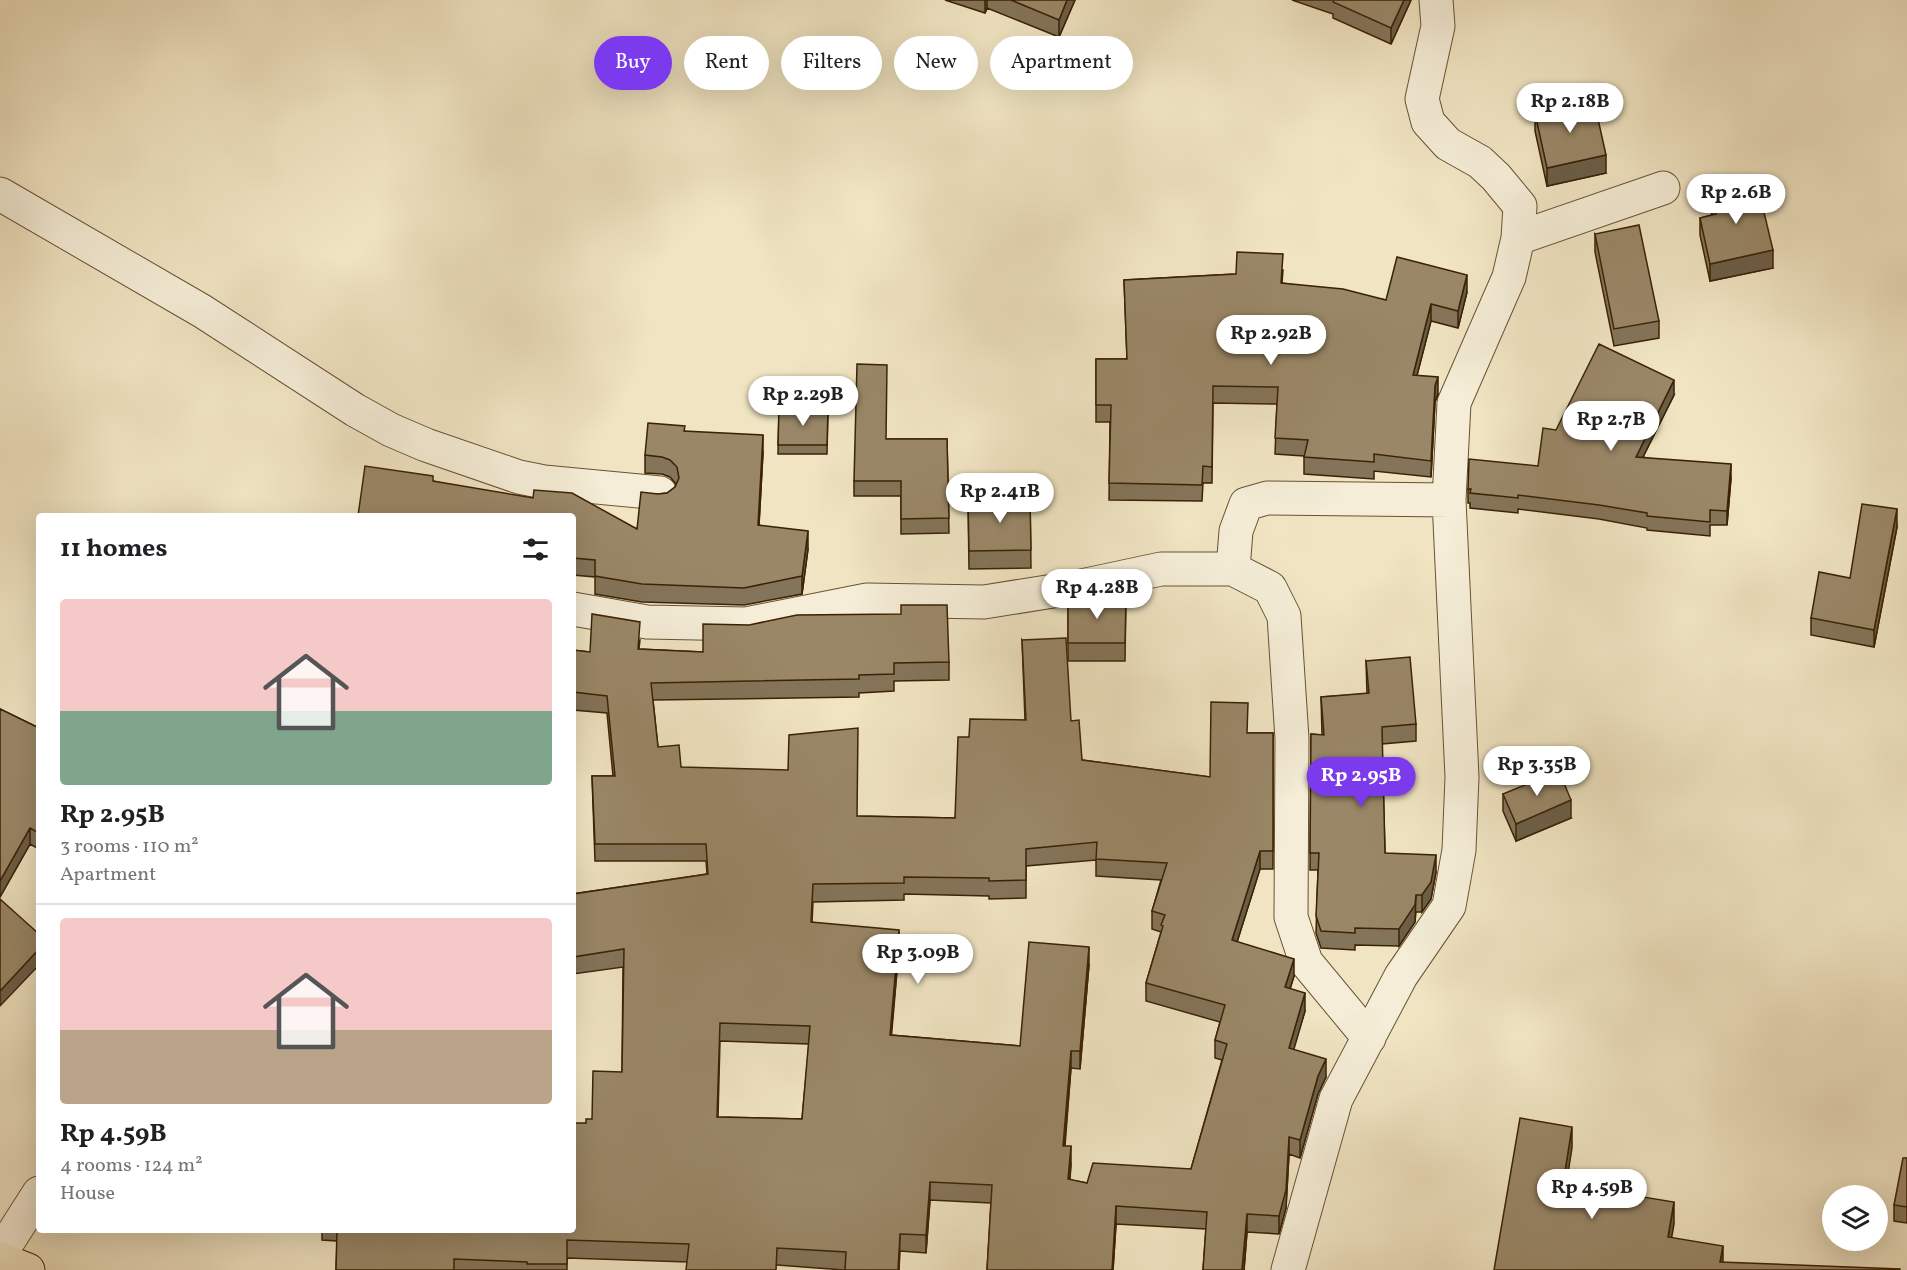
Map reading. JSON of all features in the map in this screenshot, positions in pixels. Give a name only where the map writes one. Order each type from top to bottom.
[{"type":"main road","points":[[0,1259],[28,1270]]},
{"type":"street","points":[[1288,1270],[1336,1099],[1401,976],[1449,906],[1460,850],[1461,777],[1449,500],[1454,403],[1509,277],[1518,238],[1520,206],[1480,162],[1448,144],[1428,122],[1422,99],[1438,26],[1436,0]]},
{"type":"street","points":[[1518,238],[1663,188]]},
{"type":"street","points":[[0,194],[202,311],[391,430],[426,446],[519,477],[544,482],[660,493]]},
{"type":"street","points":[[1233,569],[1236,531],[1246,504],[1267,498],[1449,500]]},
{"type":"street","points":[[576,610],[647,622],[746,624],[867,600],[984,602],[1072,588],[1161,569],[1233,569],[1270,588],[1284,615],[1292,739],[1291,917],[1306,962],[1369,1038]]},
{"type":"street","points":[[0,1254],[36,1197]]},
{"type":"building","points":[[1011,0],[1067,0],[1059,20]]},
{"type":"building","points":[[1334,0],[1404,0],[1391,28],[1333,2]]},
{"type":"building","points":[[1594,101],[1606,155],[1547,168],[1535,113]]},
{"type":"building","points":[[1757,183],[1773,250],[1710,264],[1700,218],[1716,214],[1711,193]]},
{"type":"building","points":[[1639,225],[1659,321],[1614,329],[1595,234]]},
{"type":"building","points":[[1237,252],[1283,254],[1281,283],[1343,289],[1386,300],[1397,257],[1467,275],[1458,311],[1431,304],[1413,375],[1438,377],[1435,386],[1431,461],[1374,454],[1374,462],[1304,457],[1308,440],[1275,438],[1278,387],[1213,386],[1212,467],[1203,466],[1202,485],[1109,483],[1111,405],[1096,405],[1096,359],[1127,359],[1124,280],[1236,274]]},
{"type":"building","points":[[1599,344],[1674,380],[1636,457],[1731,464],[1727,511],[1710,510],[1710,522],[1647,516],[1647,513],[1599,505],[1518,495],[1518,498],[1470,493],[1471,489],[1468,489],[1469,459],[1538,466],[1543,428],[1556,430]]},
{"type":"building","points":[[857,364],[887,365],[886,439],[947,439],[949,518],[901,519],[901,481],[854,481]]},
{"type":"building","points":[[779,408],[828,409],[827,445],[778,445]]},
{"type":"building","points":[[648,423],[685,426],[684,431],[763,435],[758,525],[808,531],[802,576],[744,588],[642,584],[595,576],[595,560],[576,558],[576,513],[358,513],[365,466],[433,476],[433,481],[533,498],[534,490],[572,493],[637,529],[641,492],[667,493],[675,487],[679,478],[677,467],[670,460],[645,455]]},
{"type":"building","points":[[1030,498],[1031,550],[969,551],[968,499]]},
{"type":"building","points":[[1862,504],[1897,509],[1874,630],[1811,618],[1819,572],[1850,578]]},
{"type":"building","points":[[1068,597],[1126,597],[1125,643],[1068,643]]},
{"type":"building","points":[[901,605],[947,605],[949,662],[894,663],[894,674],[859,675],[859,679],[651,683],[658,747],[679,745],[681,767],[788,770],[789,735],[858,728],[857,816],[955,818],[958,737],[969,737],[970,719],[1026,720],[1022,640],[1066,638],[1071,721],[1079,720],[1082,760],[1210,777],[1211,702],[1248,703],[1247,733],[1273,733],[1273,851],[1260,851],[1232,940],[1294,959],[1285,987],[1305,993],[1289,1048],[1326,1059],[1318,1076],[1300,1140],[1289,1137],[1286,1190],[1279,1216],[1247,1214],[1242,1270],[1203,1270],[1207,1212],[1116,1206],[1112,1270],[987,1270],[992,1185],[930,1182],[926,1235],[900,1234],[898,1270],[845,1270],[846,1252],[777,1248],[776,1270],[686,1270],[689,1244],[567,1240],[567,1264],[454,1259],[454,1270],[336,1270],[337,1233],[576,1233],[576,1123],[586,1123],[586,1119],[592,1119],[593,1071],[622,1072],[624,949],[576,957],[576,894],[708,874],[706,844],[595,844],[592,776],[615,776],[607,696],[576,692],[576,650],[590,652],[592,614],[640,622],[638,649],[703,652],[703,624],[749,625],[797,615],[901,614]],"holes":[[[1097,842],[1096,859],[1167,863],[1152,911],[1165,915],[1146,983],[1225,1005],[1215,1040],[1227,1044],[1191,1169],[1093,1163],[1087,1183],[1068,1179],[1071,1146],[1063,1146],[1071,1051],[1080,1051],[1089,947],[1029,942],[1020,1046],[890,1035],[899,930],[811,922],[813,884],[904,883],[904,877],[989,878],[989,881],[1026,880],[1026,849]],[[720,1023],[810,1026],[802,1119],[717,1117]]]},
{"type":"building","points":[[1410,657],[1416,724],[1382,727],[1385,853],[1436,855],[1431,882],[1422,895],[1416,895],[1415,905],[1399,929],[1355,928],[1355,933],[1321,931],[1316,916],[1319,853],[1310,853],[1311,734],[1324,735],[1321,697],[1369,693],[1366,661]]},
{"type":"building","points":[[0,709],[36,727],[36,831],[30,828],[0,881]]},
{"type":"building","points":[[1559,771],[1571,800],[1516,824],[1503,794]]},
{"type":"building","points":[[0,899],[36,931],[36,952],[0,991]]},
{"type":"building","points":[[1520,1118],[1572,1127],[1563,1184],[1674,1202],[1668,1237],[1723,1246],[1720,1262],[1900,1270],[1494,1270]]},
{"type":"building","points":[[1903,1158],[1907,1158],[1907,1207],[1894,1205]]}]
